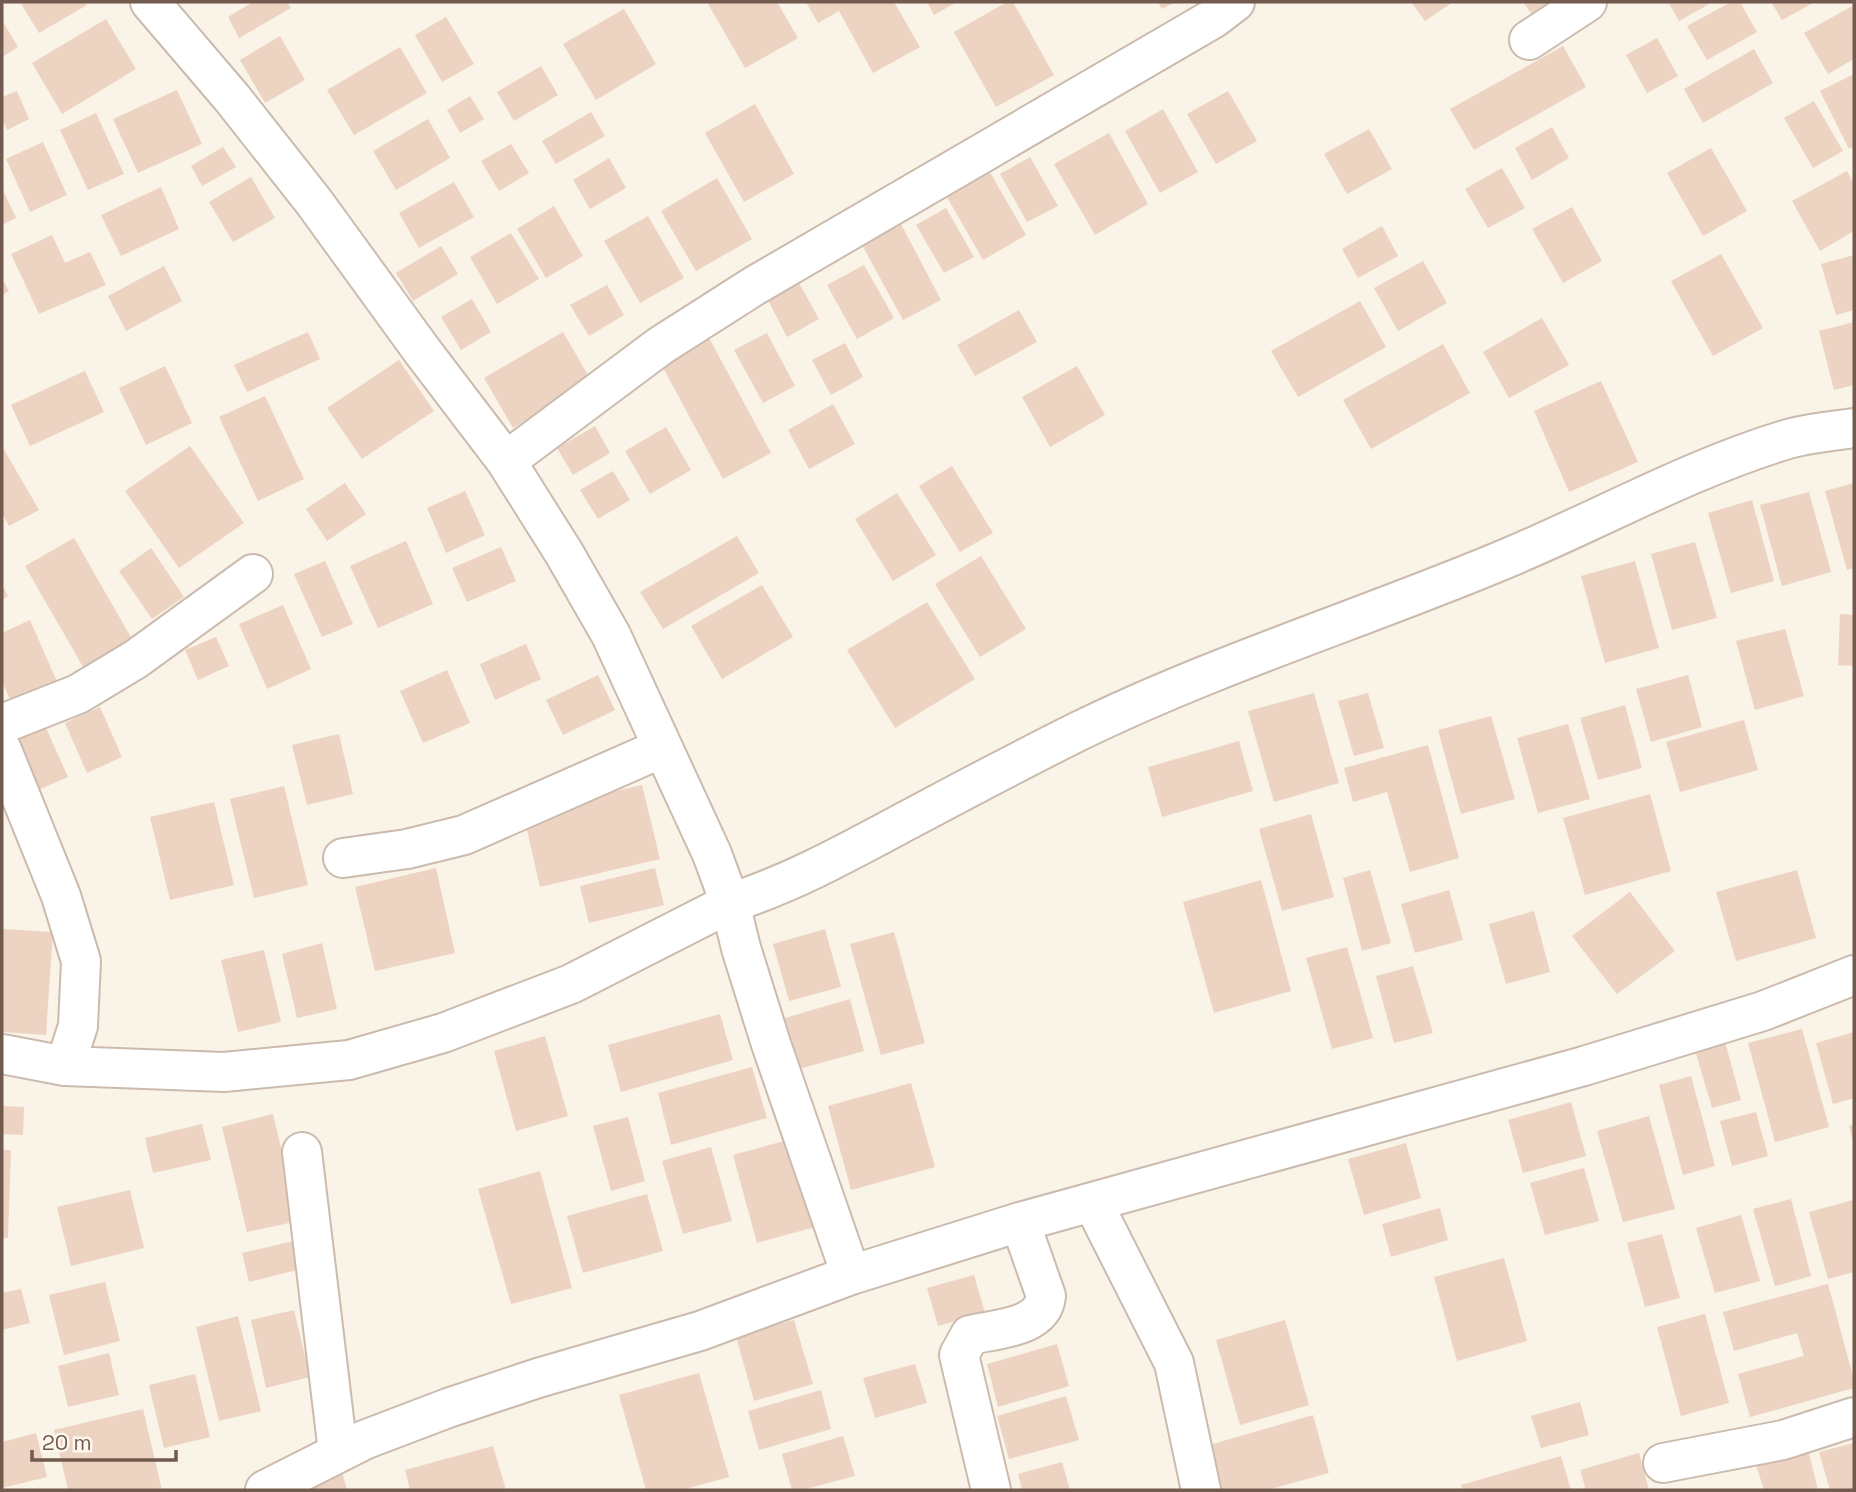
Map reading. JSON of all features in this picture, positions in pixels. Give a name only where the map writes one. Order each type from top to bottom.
[{"type":"street","points":[[150,2],[232,98],[314,202],[506,461],[565,553],[611,635],[712,854],[771,1044],[851,1275]]},
{"type":"street","points":[[506,461],[671,338],[917,189],[1214,18],[1235,2]]},
{"type":"street","points":[[1529,40],[1587,2]]},
{"type":"street","points":[[2,1054],[65,1066],[224,1072],[349,1060],[443,1033],[734,921],[756,895],[807,873],[1066,738],[1186,681],[1394,604],[1498,562],[1598,519],[1688,475],[1790,439],[1854,428]]},
{"type":"street","points":[[2,724],[78,694],[136,659],[253,575]]},
{"type":"street","points":[[343,858],[407,849],[464,835],[662,748]]},
{"type":"street","points":[[2,750],[61,896],[81,961],[78,1026],[65,1066]]},
{"type":"street","points":[[265,1490],[338,1452],[448,1408],[538,1378],[700,1331],[851,1275],[1020,1222],[1597,1062],[1763,1011],[1854,975]]},
{"type":"street","points":[[302,1152],[338,1452]]},
{"type":"street","points":[[1093,1203],[1174,1363],[1201,1490]]},
{"type":"street","points":[[991,1490],[960,1355],[970,1335],[1028,1322],[1045,1305],[1046,1296],[1020,1222]]},
{"type":"street","points":[[1663,1463],[1783,1440],[1854,1417]]},
{"type":"building","points":[[20,2],[85,2],[87,5],[39,33]]},
{"type":"building","points":[[253,2],[287,2],[291,8],[239,38],[228,17]]},
{"type":"building","points":[[707,2],[777,2],[798,38],[745,68]]},
{"type":"building","points":[[806,2],[894,2],[920,47],[873,73],[839,11],[818,23]]},
{"type":"building","points":[[927,2],[957,2],[934,15]]},
{"type":"building","points":[[1007,2],[1013,2],[1054,75],[996,107],[954,32]]},
{"type":"building","points":[[1158,2],[1176,2],[1162,9]]},
{"type":"building","points":[[1411,2],[1453,2],[1425,21]]},
{"type":"building","points":[[1523,2],[1565,2],[1537,22]]},
{"type":"building","points":[[1668,2],[1713,2],[1679,21]]},
{"type":"building","points":[[1731,2],[1740,2],[1757,32],[1707,60],[1687,26]]},
{"type":"building","points":[[1771,2],[1815,2],[1782,20]]},
{"type":"building","points":[[1854,5],[1854,59],[1828,74],[1804,33]]},
{"type":"building","points":[[624,9],[656,64],[596,100],[563,44]]},
{"type":"building","points":[[446,17],[474,64],[442,82],[415,35]]},
{"type":"building","points":[[106,19],[136,69],[62,114],[32,63]]},
{"type":"building","points":[[2,20],[18,47],[2,57]]},
{"type":"building","points":[[280,36],[305,80],[265,103],[240,60]]},
{"type":"building","points":[[1657,38],[1678,76],[1647,93],[1626,55]]},
{"type":"building","points":[[1563,46],[1586,87],[1474,150],[1450,109]]},
{"type":"building","points":[[400,47],[427,93],[354,135],[327,90]]},
{"type":"building","points":[[1754,49],[1773,83],[1703,123],[1684,89]]},
{"type":"building","points":[[541,66],[558,95],[514,121],[497,92]]},
{"type":"building","points":[[1854,74],[1854,146],[1849,149],[1820,91]]},
{"type":"building","points":[[177,90],[202,144],[138,173],[113,119]]},
{"type":"building","points":[[17,91],[29,119],[7,130],[2,119],[2,97]]},
{"type":"building","points":[[1228,91],[1257,141],[1216,164],[1187,114]]},
{"type":"building","points":[[470,96],[484,119],[460,133],[447,110]]},
{"type":"building","points":[[1814,101],[1843,151],[1813,168],[1784,118]]},
{"type":"building","points":[[755,104],[794,174],[744,202],[705,133]]},
{"type":"building","points":[[1163,109],[1198,172],[1160,193],[1125,131]]},
{"type":"building","points":[[591,112],[605,136],[556,164],[542,141]]},
{"type":"building","points":[[96,113],[124,174],[88,190],[60,130]]},
{"type":"building","points":[[428,119],[450,158],[396,190],[373,151]]},
{"type":"building","points":[[1552,127],[1569,158],[1532,180],[1515,148]]},
{"type":"building","points":[[1369,129],[1392,169],[1347,194],[1324,154]]},
{"type":"building","points":[[1109,133],[1148,204],[1095,235],[1054,164]]},
{"type":"building","points":[[43,142],[67,195],[30,212],[6,159]]},
{"type":"building","points":[[511,144],[529,173],[499,191],[481,161]]},
{"type":"building","points":[[223,147],[236,167],[202,186],[191,166]]},
{"type":"building","points":[[1711,148],[1747,211],[1703,236],[1667,173]]},
{"type":"building","points":[[1030,157],[1058,206],[1027,222],[1000,174]]},
{"type":"building","points":[[609,158],[626,188],[590,209],[573,180]]},
{"type":"building","points":[[987,167],[1026,235],[983,260],[944,192]]},
{"type":"building","points":[[1502,168],[1525,208],[1488,228],[1465,189]]},
{"type":"building","points":[[1847,171],[1854,184],[1854,231],[1820,251],[1792,201]]},
{"type":"building","points":[[251,177],[275,218],[233,242],[209,202]]},
{"type":"building","points":[[717,178],[752,239],[696,271],[661,211]]},
{"type":"building","points":[[454,182],[474,217],[419,248],[399,213]]},
{"type":"building","points":[[161,187],[179,229],[121,256],[101,215]]},
{"type":"building","points":[[2,188],[16,218],[2,225]]},
{"type":"building","points":[[554,206],[583,256],[546,278],[517,229]]},
{"type":"building","points":[[1572,207],[1602,261],[1563,283],[1532,229]]},
{"type":"building","points":[[946,208],[974,257],[944,273],[916,225]]},
{"type":"building","points":[[648,216],[684,278],[640,303],[604,241]]},
{"type":"building","points":[[901,224],[941,300],[903,320],[862,245]]},
{"type":"building","points":[[1382,226],[1398,256],[1358,278],[1342,249]]},
{"type":"building","points":[[511,233],[539,279],[497,304],[470,257]]},
{"type":"building","points":[[52,235],[65,263],[90,252],[106,285],[39,314],[11,254]]},
{"type":"building","points":[[441,246],[458,274],[413,301],[396,273]]},
{"type":"building","points":[[1721,254],[1763,328],[1713,356],[1671,281]]},
{"type":"building","points":[[1854,255],[1854,310],[1836,315],[1821,264]]},
{"type":"building","points":[[1423,261],[1447,303],[1398,331],[1374,288]]},
{"type":"building","points":[[864,265],[894,318],[857,339],[827,285]]},
{"type":"building","points":[[164,266],[182,301],[126,331],[108,296]]},
{"type":"building","points":[[2,279],[9,291],[2,295]]},
{"type":"building","points":[[797,279],[819,319],[787,337],[766,296]]},
{"type":"building","points":[[607,285],[624,315],[589,336],[570,305]]},
{"type":"building","points":[[472,299],[491,332],[461,350],[441,317]]},
{"type":"building","points":[[1360,301],[1386,347],[1298,397],[1271,351]]},
{"type":"building","points":[[1019,310],[1037,342],[975,376],[957,345]]},
{"type":"building","points":[[1542,318],[1569,365],[1509,398],[1483,352]]},
{"type":"building","points":[[1854,322],[1854,385],[1834,390],[1819,331]]},
{"type":"building","points":[[308,332],[320,359],[247,392],[234,365]]},
{"type":"building","points":[[563,332],[592,382],[513,428],[484,378]]},
{"type":"building","points":[[767,333],[795,386],[763,403],[734,350]]},
{"type":"building","points":[[708,336],[771,453],[723,479],[660,362]]},
{"type":"building","points":[[845,343],[863,377],[831,395],[812,360]]},
{"type":"building","points":[[1443,344],[1470,393],[1371,449],[1343,400]]},
{"type":"building","points":[[399,360],[434,411],[362,459],[327,408]]},
{"type":"building","points":[[165,366],[192,423],[146,445],[119,388]]},
{"type":"building","points":[[1077,366],[1105,415],[1050,447],[1022,397]]},
{"type":"building","points":[[85,371],[104,412],[30,446],[11,405]]},
{"type":"building","points":[[1601,381],[1638,462],[1569,492],[1534,411]]},
{"type":"building","points":[[265,396],[304,479],[258,501],[219,417]]},
{"type":"building","points":[[833,404],[855,444],[809,469],[788,430]]},
{"type":"building","points":[[595,426],[610,453],[573,475],[557,448]]},
{"type":"building","points":[[666,427],[691,470],[650,494],[625,451]]},
{"type":"building","points":[[2,446],[39,510],[9,526],[2,513]]},
{"type":"building","points":[[190,446],[244,523],[179,568],[125,491]]},
{"type":"building","points":[[952,466],[993,533],[960,552],[919,486]]},
{"type":"building","points":[[613,471],[630,500],[598,519],[580,490]]},
{"type":"building","points":[[345,483],[366,514],[327,541],[306,509]]},
{"type":"building","points":[[1854,483],[1854,568],[1847,570],[1825,491]]},
{"type":"building","points":[[465,491],[485,535],[446,553],[427,508]]},
{"type":"building","points":[[1809,492],[1831,572],[1782,586],[1760,505]]},
{"type":"building","points":[[897,493],[936,555],[893,581],[855,519]]},
{"type":"building","points":[[1752,500],[1774,581],[1731,593],[1708,513]]},
{"type":"building","points":[[737,536],[759,573],[663,629],[640,592]]},
{"type":"building","points":[[74,538],[132,639],[83,667],[25,566]]},
{"type":"building","points":[[406,541],[433,604],[378,628],[350,566]]},
{"type":"building","points":[[1695,542],[1717,618],[1672,630],[1651,554]]},
{"type":"building","points":[[501,547],[516,581],[467,602],[452,568]]},
{"type":"building","points":[[151,548],[184,597],[152,619],[119,571]]},
{"type":"building","points":[[981,556],[1026,629],[980,657],[935,584]]},
{"type":"building","points":[[325,561],[353,624],[322,637],[294,574]]},
{"type":"building","points":[[1635,561],[1659,648],[1605,663],[1581,576]]},
{"type":"building","points":[[2,585],[8,596],[2,600]]},
{"type":"building","points":[[762,585],[793,637],[722,679],[691,626]]},
{"type":"building","points":[[927,602],[975,679],[895,728],[847,650]]},
{"type":"building","points":[[283,605],[311,669],[267,689],[239,624]]},
{"type":"building","points":[[1840,614],[1854,615],[1854,666],[1838,665]]},
{"type":"building","points":[[30,620],[58,684],[12,705],[2,681],[2,633]]},
{"type":"building","points":[[1785,629],[1804,696],[1755,710],[1736,641]]},
{"type":"building","points":[[216,637],[229,666],[198,680],[185,650]]},
{"type":"building","points":[[526,644],[541,679],[495,700],[480,664]]},
{"type":"building","points":[[447,670],[470,723],[423,743],[400,691]]},
{"type":"building","points":[[598,675],[615,710],[563,735],[546,700]]},
{"type":"building","points":[[1688,675],[1702,727],[1651,742],[1636,689]]},
{"type":"building","points":[[1314,693],[1339,783],[1274,802],[1248,711]]},
{"type":"building","points":[[1368,693],[1384,748],[1354,756],[1338,701]]},
{"type":"building","points":[[1625,705],[1642,768],[1598,780],[1580,718]]},
{"type":"building","points":[[100,707],[122,757],[87,773],[65,723]]},
{"type":"building","points":[[1491,716],[1515,799],[1461,814],[1438,730]]},
{"type":"building","points":[[42,719],[68,777],[38,790],[12,732]]},
{"type":"building","points":[[1744,720],[1758,770],[1680,792],[1666,742]]},
{"type":"building","points":[[1568,724],[1590,799],[1538,813],[1517,738]]},
{"type":"building","points":[[339,734],[353,794],[307,805],[292,745]]},
{"type":"building","points":[[1239,741],[1253,791],[1162,817],[1148,767]]},
{"type":"building","points":[[1428,745],[1459,858],[1410,872],[1387,792],[1353,802],[1344,768]]},
{"type":"building","points":[[642,785],[660,859],[540,887],[523,812]]},
{"type":"building","points":[[284,786],[308,885],[254,898],[230,799]]},
{"type":"building","points":[[1650,794],[1671,871],[1585,895],[1563,818]]},
{"type":"building","points":[[214,802],[234,885],[170,900],[150,817]]},
{"type":"building","points":[[1311,814],[1334,897],[1282,911],[1259,829]]},
{"type":"building","points":[[436,868],[455,953],[375,971],[355,887]]},
{"type":"building","points":[[655,868],[664,905],[589,923],[580,886]]},
{"type":"building","points":[[1370,870],[1391,943],[1362,951],[1343,878]]},
{"type":"building","points":[[1797,870],[1816,938],[1736,961],[1716,892]]},
{"type":"building","points":[[1261,880],[1291,991],[1214,1013],[1183,902]]},
{"type":"building","points":[[1449,890],[1463,940],[1415,953],[1401,904]]},
{"type":"building","points":[[1630,892],[1675,951],[1617,994],[1572,936]]},
{"type":"building","points":[[1534,911],[1550,972],[1506,984],[1489,924]]},
{"type":"building","points":[[2,929],[53,932],[46,1035],[2,1032]]},
{"type":"building","points":[[825,929],[841,987],[789,1001],[773,944]]},
{"type":"building","points":[[894,932],[925,1043],[881,1055],[850,944]]},
{"type":"building","points":[[322,943],[337,1009],[297,1018],[282,954]]},
{"type":"building","points":[[1347,947],[1373,1038],[1332,1049],[1306,958]]},
{"type":"building","points":[[264,950],[281,1022],[238,1032],[221,960]]},
{"type":"building","points":[[1413,966],[1433,1033],[1394,1043],[1376,976]]},
{"type":"building","points":[[850,999],[864,1051],[799,1069],[785,1018]]},
{"type":"building","points":[[720,1014],[733,1060],[621,1092],[608,1045]]},
{"type":"building","points":[[1802,1029],[1829,1127],[1775,1142],[1748,1043]]},
{"type":"building","points":[[1854,1032],[1854,1098],[1833,1104],[1816,1043]]},
{"type":"building","points":[[545,1036],[568,1116],[516,1131],[494,1051]]},
{"type":"building","points":[[1725,1042],[1741,1100],[1712,1108],[1695,1050]]},
{"type":"building","points":[[752,1067],[767,1118],[671,1145],[658,1093]]},
{"type":"building","points":[[1691,1076],[1715,1166],[1683,1175],[1659,1085]]},
{"type":"building","points":[[911,1083],[935,1167],[851,1190],[828,1106]]},
{"type":"building","points":[[1571,1102],[1586,1156],[1523,1173],[1508,1120]]},
{"type":"building","points":[[2,1106],[24,1107],[23,1135],[2,1134]]},
{"type":"building","points":[[1756,1112],[1768,1156],[1732,1166],[1720,1121]]},
{"type":"building","points":[[273,1114],[298,1221],[247,1232],[222,1127]]},
{"type":"building","points":[[1649,1116],[1675,1209],[1623,1222],[1597,1131]]},
{"type":"building","points":[[628,1117],[645,1181],[611,1191],[593,1126]]},
{"type":"building","points":[[202,1124],[211,1160],[153,1173],[145,1138]]},
{"type":"building","points":[[1854,1124],[1854,1142],[1853,1142],[1849,1126]]},
{"type":"building","points":[[791,1139],[815,1227],[757,1243],[733,1155]]},
{"type":"building","points":[[1406,1143],[1421,1198],[1364,1215],[1348,1159]]},
{"type":"building","points":[[711,1147],[732,1221],[683,1234],[662,1161]]},
{"type":"building","points":[[2,1150],[11,1150],[8,1238],[2,1238]]},
{"type":"building","points":[[1584,1168],[1599,1221],[1545,1235],[1530,1183]]},
{"type":"building","points":[[540,1171],[572,1288],[511,1304],[478,1189]]},
{"type":"building","points":[[130,1190],[144,1248],[71,1266],[57,1207]]},
{"type":"building","points":[[647,1194],[663,1251],[583,1273],[567,1216]]},
{"type":"building","points":[[1791,1199],[1811,1276],[1775,1286],[1753,1209]]},
{"type":"building","points":[[1853,1200],[1854,1272],[1828,1279],[1809,1212]]},
{"type":"building","points":[[1440,1208],[1448,1240],[1391,1257],[1382,1224]]},
{"type":"building","points":[[1741,1215],[1760,1281],[1715,1293],[1696,1228]]},
{"type":"building","points":[[1662,1234],[1680,1298],[1645,1307],[1627,1243]]},
{"type":"building","points":[[298,1240],[305,1268],[249,1282],[242,1253]]},
{"type":"building","points":[[1504,1258],[1527,1341],[1457,1361],[1434,1277]]},
{"type":"building","points":[[974,1275],[985,1313],[938,1326],[927,1288]]},
{"type":"building","points":[[105,1282],[120,1341],[64,1355],[49,1295]]},
{"type":"building","points":[[1828,1284],[1854,1388],[1750,1417],[1738,1374],[1804,1356],[1797,1333],[1734,1351],[1723,1312]]},
{"type":"building","points":[[21,1289],[30,1323],[2,1330],[2,1293]]},
{"type":"building","points":[[294,1310],[310,1377],[266,1388],[251,1320]]},
{"type":"building","points":[[1705,1314],[1729,1403],[1681,1416],[1657,1327]]},
{"type":"building","points":[[238,1316],[261,1411],[219,1421],[196,1327]]},
{"type":"building","points":[[794,1320],[813,1384],[754,1401],[736,1336]]},
{"type":"building","points":[[1285,1320],[1309,1405],[1240,1425],[1216,1340]]},
{"type":"building","points":[[1057,1344],[1069,1386],[998,1407],[987,1364]]},
{"type":"building","points":[[109,1353],[119,1395],[68,1407],[58,1366]]},
{"type":"building","points":[[915,1364],[927,1403],[875,1418],[863,1378]]},
{"type":"building","points":[[699,1373],[729,1477],[682,1490],[646,1490],[619,1395]]},
{"type":"building","points":[[195,1374],[210,1437],[164,1448],[149,1385]]},
{"type":"building","points":[[821,1390],[831,1429],[759,1450],[748,1411]]},
{"type":"building","points":[[1066,1396],[1079,1440],[1009,1459],[997,1416]]},
{"type":"building","points":[[1580,1402],[1589,1435],[1541,1448],[1531,1416]]},
{"type":"building","points":[[143,1409],[162,1490],[68,1490],[54,1430]]},
{"type":"building","points":[[1313,1415],[1329,1473],[1267,1490],[1211,1490],[1199,1448]]},
{"type":"building","points":[[36,1433],[47,1477],[2,1488],[2,1442]]},
{"type":"building","points":[[843,1436],[855,1476],[802,1490],[792,1490],[782,1454]]},
{"type":"building","points":[[1854,1443],[1854,1490],[1830,1490],[1819,1452]]},
{"type":"building","points":[[493,1446],[506,1490],[410,1490],[405,1470]]},
{"type":"building","points":[[1808,1450],[1818,1490],[1764,1490],[1756,1465]]},
{"type":"building","points":[[1639,1453],[1649,1490],[1586,1490],[1580,1470]]},
{"type":"building","points":[[1561,1456],[1571,1490],[1463,1490],[1461,1485]]},
{"type":"building","points":[[1062,1462],[1070,1490],[1022,1490],[1018,1474]]},
{"type":"building","points":[[342,1472],[347,1490],[313,1490],[310,1481]]}]
